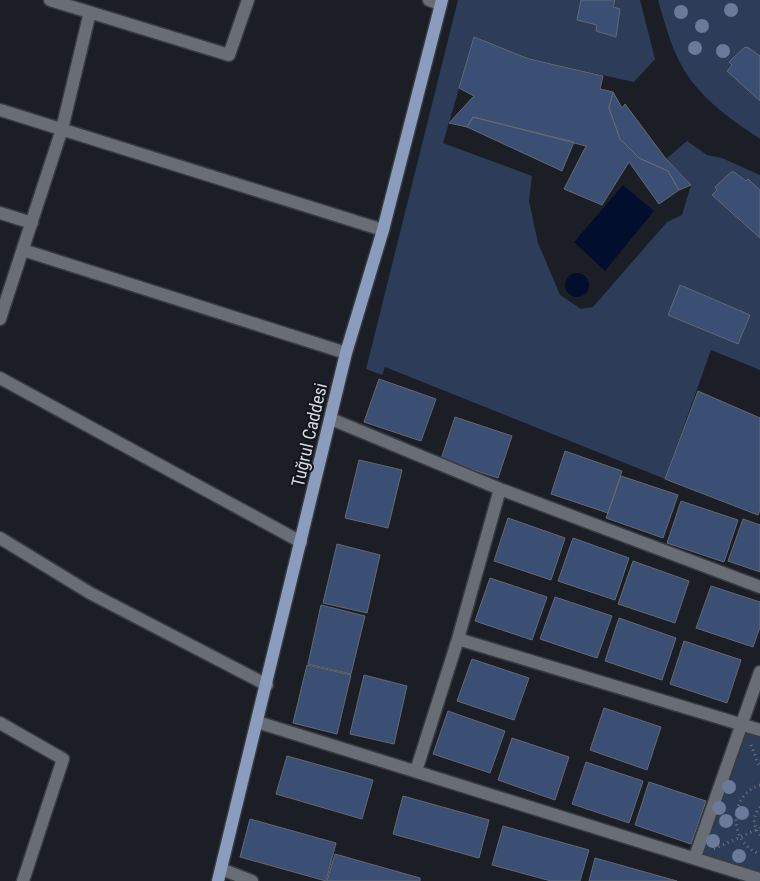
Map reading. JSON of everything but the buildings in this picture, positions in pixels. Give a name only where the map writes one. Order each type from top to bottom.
[{"type":"main road","name":"Tuğrul Caddesi","points":[[219,875],[267,685],[346,353],[383,230],[437,1]]},
{"type":"street","points":[[50,0],[229,55],[248,0]]},
{"type":"street","points":[[0,319],[62,129],[90,12]]},
{"type":"street","points":[[0,110],[383,230]]},
{"type":"street","points":[[0,213],[32,223]]},
{"type":"street","points":[[23,250],[346,353]]},
{"type":"street","points":[[0,378],[301,542]]},
{"type":"street","points":[[331,418],[500,489],[760,587]]},
{"type":"street","points":[[416,771],[458,639],[500,489]]},
{"type":"street","points":[[0,538],[90,593],[267,685]]},
{"type":"street","points":[[458,639],[760,730]]},
{"type":"street","points":[[695,857],[760,672]]},
{"type":"street","points":[[257,722],[695,857],[760,879]]},
{"type":"street","points":[[0,723],[63,759],[22,881]]},
{"type":"street","points":[[219,875],[252,881]]},
{"type":"path","points":[[760,785],[746,793],[739,803],[735,820],[740,837],[746,846],[760,854]]},
{"type":"path","points":[[760,807],[754,816],[760,835]]},
{"type":"path","points":[[695,857],[758,829]]},
{"type":"shaded area","points":[[458,0],[640,0],[655,59],[634,82],[529,59],[474,37],[443,143],[532,176],[529,201],[538,243],[560,295],[581,309],[593,307],[667,222],[682,215],[691,185],[666,159],[687,141],[707,155],[722,158],[760,175],[760,370],[711,350],[665,479],[385,367],[382,375],[366,369]]},
{"type":"shaded area","points":[[658,0],[760,0],[760,139],[713,104],[690,79],[679,61],[667,31]]},
{"type":"shaded area","points":[[623,185],[654,211],[605,271],[574,242]]},
{"type":"shaded area","points":[[577,273],[585,277],[589,285],[585,293],[577,297],[569,293],[565,285],[569,277]]},
{"type":"shaded area","points":[[742,724],[760,730],[760,879],[695,857]]}]
